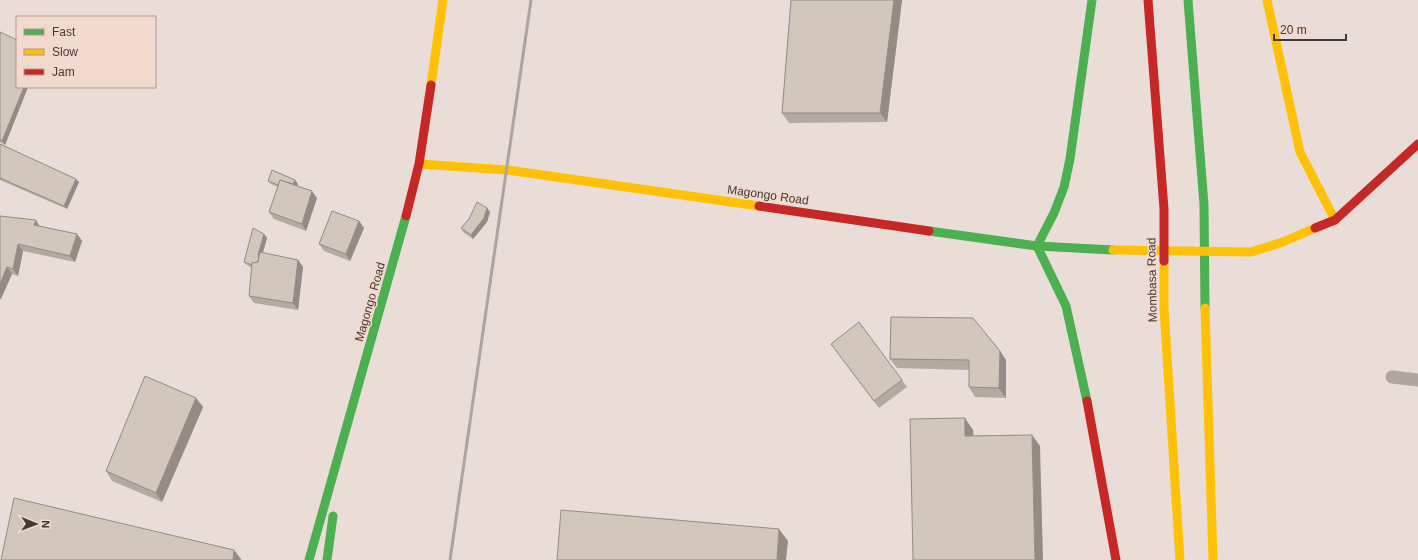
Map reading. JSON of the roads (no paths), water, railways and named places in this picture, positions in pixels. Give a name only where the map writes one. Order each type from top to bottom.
[{"type":"main road","name":"Magongo Road","points":[[309,560],[398,247],[419,164],[442,0]]},
{"type":"main road","points":[[1092,0],[1070,159],[1064,186],[1054,214],[1037,246],[1066,306],[1094,434],[1116,560]]},
{"type":"main road","name":"Mombasa Road","points":[[1148,0],[1164,209],[1164,308],[1180,560]]},
{"type":"main road","points":[[1188,0],[1204,205],[1205,315],[1213,560]]},
{"type":"main road","points":[[1267,0],[1300,152],[1336,220],[1418,144]]},
{"type":"main road","name":"Magongo Road","points":[[419,164],[507,170],[1037,246],[1115,250],[1251,252],[1283,242],[1336,220]]},
{"type":"main road","name":"Magongo Road","points":[[327,560],[341,447]]},
{"type":"lane","points":[[1392,377],[1418,380]]},
{"type":"railway","points":[[450,560],[531,0]]}]
